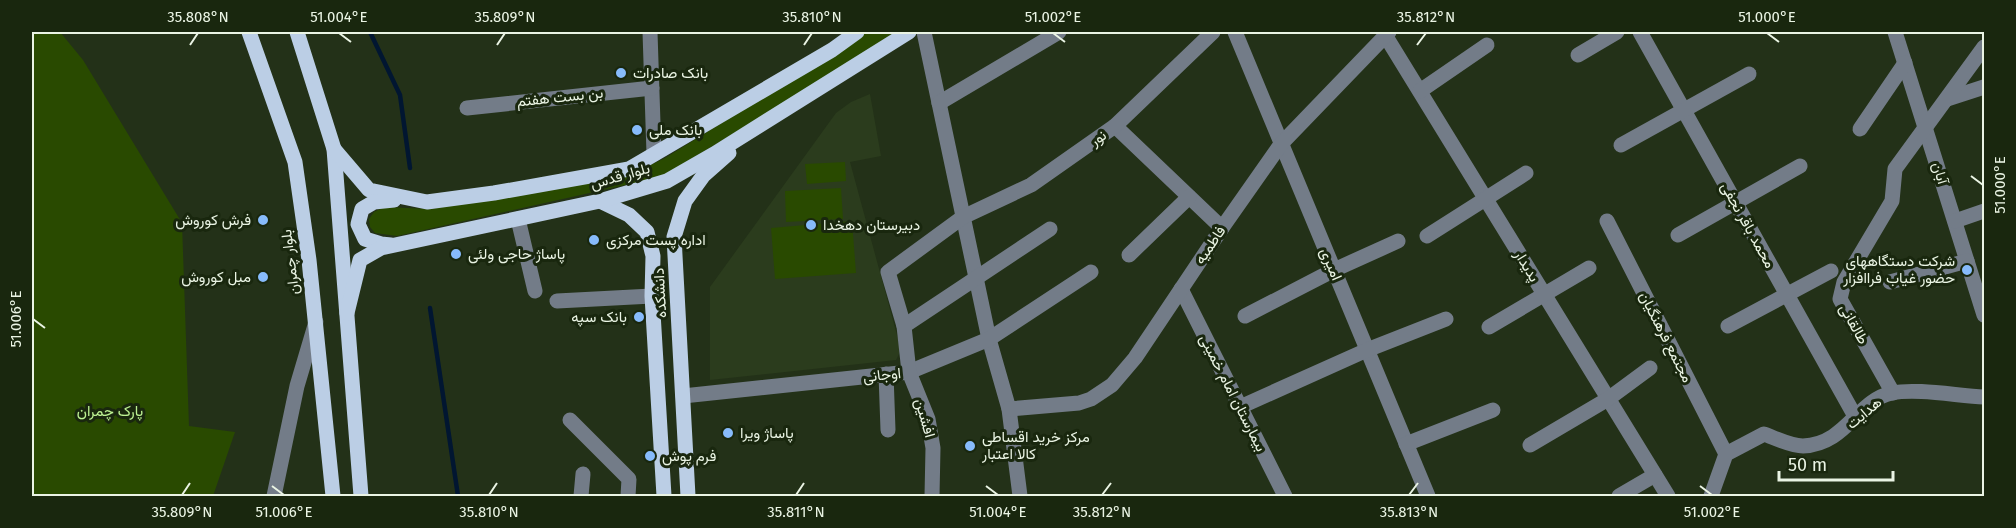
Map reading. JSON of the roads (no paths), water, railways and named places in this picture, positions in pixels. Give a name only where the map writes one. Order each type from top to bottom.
[{"type":"main road","name":"بلوار چمران","points":[[249,32],[295,162],[316,322],[333,496]]},
{"type":"main road","points":[[297,32],[334,149],[361,496]]},
{"type":"main road","name":"بلوار قدس","points":[[334,149],[369,190],[427,202],[494,193],[628,169],[832,50],[857,32]]},
{"type":"main road","name":"بلوار قدس","points":[[348,313],[360,260],[381,249],[600,201],[667,181],[909,32]]},
{"type":"main road","name":"دانشکده","points":[[688,496],[674,237],[685,201],[703,176],[764,123]]},
{"type":"main road","points":[[398,245],[381,244],[365,239],[358,224],[362,209],[374,202],[403,198]]},
{"type":"main road","name":"دانشکده","points":[[600,201],[629,214],[647,232],[653,256],[652,296],[664,496]]},
{"type":"street","points":[[650,32],[654,154]]},
{"type":"street","points":[[924,32],[989,339],[1010,410],[1020,496]]},
{"type":"street","points":[[939,103],[1059,32]]},
{"type":"street","name":"نور","points":[[888,272],[963,217],[1031,185],[1115,126],[1213,32]]},
{"type":"street","name":"امیری","points":[[1235,32],[1428,496]]},
{"type":"street","points":[[1578,55],[1617,32]]},
{"type":"street","name":"محمد باقر نجفی","points":[[1640,32],[1856,418]]},
{"type":"street","name":"آبان","points":[[1895,32],[1984,315]]},
{"type":"street","name":"فاطمیه","points":[[1010,410],[1079,404],[1112,385],[1135,358],[1281,144],[1387,33]]},
{"type":"street","name":"پدیدار","points":[[1387,33],[1420,91],[1668,496]]},
{"type":"street","points":[[1420,91],[1487,45]]},
{"type":"street","points":[[1926,128],[1984,47]]},
{"type":"street","points":[[1860,129],[1905,63]]},
{"type":"street","points":[[1621,145],[1749,74]]},
{"type":"street","points":[[1947,99],[1984,87]]},
{"type":"street","name":"بن بست هفتم","points":[[467,108],[652,88]]},
{"type":"street","points":[[1115,126],[1222,228]]},
{"type":"street","name":"طالقانی","points":[[1893,393],[1840,299],[1844,282],[1892,201],[1895,169],[1926,128]]},
{"type":"street","points":[[1678,235],[1800,166]]},
{"type":"street","points":[[1427,236],[1526,173]]},
{"type":"street","points":[[1129,255],[1189,197]]},
{"type":"street","points":[[1955,221],[1984,211]]},
{"type":"street","points":[[518,219],[535,291]]},
{"type":"street","name":"مجتمع فرهنگیان","points":[[1607,220],[1726,454]]},
{"type":"street","points":[[904,326],[1050,229]]},
{"type":"street","points":[[1245,316],[1334,270],[1398,241]]},
{"type":"street","points":[[1890,282],[1967,261]]},
{"type":"street","points":[[1489,327],[1589,268]]},
{"type":"street","points":[[1728,326],[1831,271]]},
{"type":"street","name":"افشین","points":[[888,272],[904,326],[909,372],[928,419],[933,448],[932,496]]},
{"type":"street","name":"اوجانی","points":[[683,396],[909,372],[989,339],[1091,272]]},
{"type":"street","name":"بیمارستان امام خمینی","points":[[1180,289],[1285,496]]},
{"type":"street","points":[[557,301],[652,296]]},
{"type":"street","points":[[1240,407],[1367,350],[1446,320]]},
{"type":"street","points":[[274,496],[297,386],[316,322]]},
{"type":"street","points":[[1530,445],[1608,399],[1650,368]]},
{"type":"street","points":[[885,374],[888,430]]},
{"type":"street","name":"هدایت","points":[[1726,454],[1764,434],[1802,446],[1825,441],[1842,432],[1877,398],[1893,393],[1916,392],[1984,397]]},
{"type":"street","points":[[1406,444],[1492,410]]},
{"type":"street","points":[[570,420],[629,479],[628,496]]},
{"type":"street","points":[[1711,496],[1726,454]]},
{"type":"street","points":[[581,496],[583,474]]},
{"type":"street","points":[[1619,496],[1655,475]]},
{"type":"waterway","points":[[370,32],[400,95],[410,168]]},
{"type":"waterway","points":[[430,308],[458,496]]},
{"type":"place","name":"بانک صادرات","points":[[621,73]]},
{"type":"place","name":"بانک ملی","points":[[637,130]]},
{"type":"place","name":"فرش کوروش","points":[[263,220]]},
{"type":"place","name":"دبیرستان دهخدا","points":[[811,225]]},
{"type":"place","name":"اداره پست مرکزی","points":[[594,240]]},
{"type":"place","name":"پاساژ حاجی ولئی","points":[[456,254]]},
{"type":"place","name":"شرکت دستگاههای حضور غیاب فراافزار","points":[[1967,270]]},
{"type":"place","name":"مبل کوروش","points":[[263,277]]},
{"type":"place","name":"بانک سپه","points":[[639,317]]},
{"type":"place","name":"پاساژ ویرا","points":[[728,433]]},
{"type":"place","name":"مرکز خرید اقساطی کالا اعتبار","points":[[970,446]]},
{"type":"place","name":"فرم پوش","points":[[650,456]]},
{"type":"park label","name":"پارک چمران","points":[[110,411]]}]
